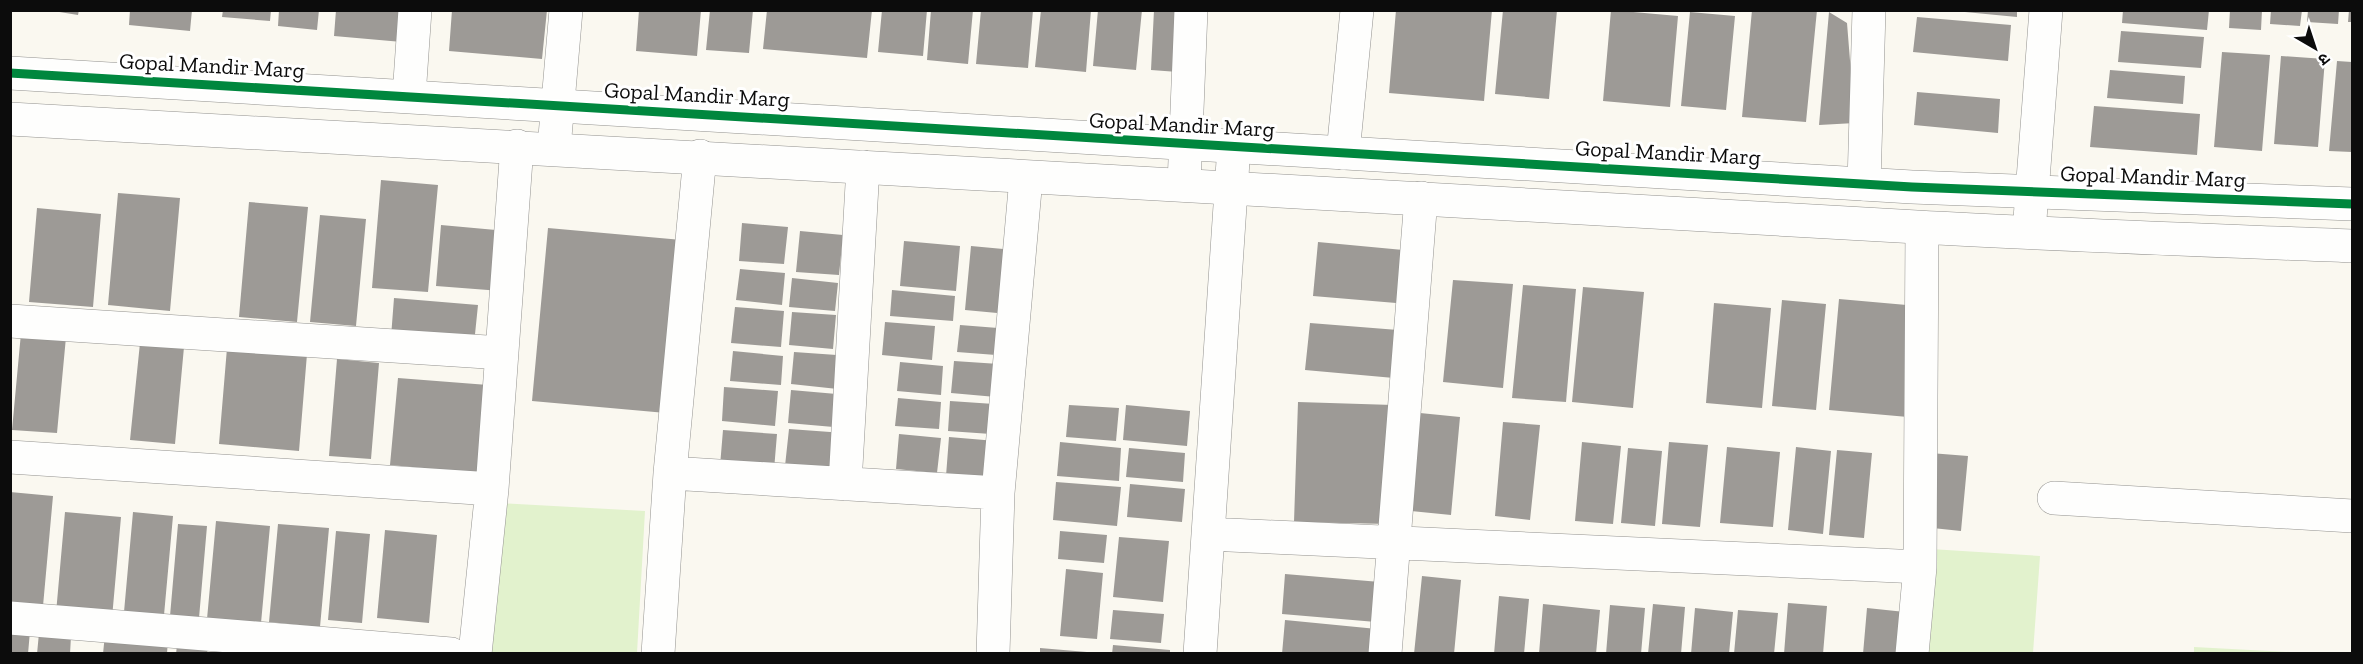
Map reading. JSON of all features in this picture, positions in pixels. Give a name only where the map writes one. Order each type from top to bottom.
[{"type":"street","points":[[409,96],[416,10]]},
{"type":"street","points":[[554,148],[566,10]]},
{"type":"street","points":[[1184,185],[1191,10]]},
{"type":"street","points":[[1343,153],[1357,10]]},
{"type":"street","points":[[1864,184],[1869,10]]},
{"type":"street","points":[[2030,232],[2046,10]]},
{"type":"street","name":"Gopal Mandir Marg","points":[[10,72],[1864,184],[2352,204]]},
{"type":"street","points":[[10,119],[700,156],[1026,178],[1231,187],[1922,228],[2352,246]]},
{"type":"street","points":[[475,654],[492,489],[516,146]]},
{"type":"street","points":[[1200,654],[1234,146]]},
{"type":"street","points":[[658,654],[670,473],[700,156]]},
{"type":"street","points":[[845,484],[863,167]]},
{"type":"street","points":[[993,654],[998,493],[1026,178]]},
{"type":"street","points":[[1385,654],[1421,198]]},
{"type":"street","points":[[1912,654],[1920,567],[1922,228]]},
{"type":"street","points":[[10,321],[502,353]]},
{"type":"street","points":[[10,457],[492,489]]},
{"type":"street","points":[[670,473],[998,493]]},
{"type":"street","points":[[2054,498],[2352,516]]},
{"type":"street","points":[[1208,534],[1920,567]]},
{"type":"street","points":[[10,618],[451,654]]},
{"type":"green space","points":[[498,503],[645,511],[637,653],[489,654]]},
{"type":"green space","points":[[1915,548],[2040,556],[2033,653],[1908,654]]},
{"type":"green space","points":[[2194,647],[2309,653],[2194,653]]},
{"type":"building","points":[[47,10],[79,10],[78,15]]},
{"type":"building","points":[[130,10],[192,10],[190,31],[129,25]]},
{"type":"building","points":[[223,10],[271,10],[270,21],[222,17]]},
{"type":"building","points":[[279,10],[319,10],[317,30],[278,26]]},
{"type":"building","points":[[336,10],[405,10],[402,42],[334,36]]},
{"type":"building","points":[[452,10],[547,10],[542,59],[449,51]]},
{"type":"building","points":[[639,10],[701,10],[697,56],[636,51]]},
{"type":"building","points":[[710,10],[753,10],[749,53],[706,50]]},
{"type":"building","points":[[767,10],[872,10],[867,58],[763,49]]},
{"type":"building","points":[[882,10],[927,10],[923,56],[878,52]]},
{"type":"building","points":[[931,10],[973,10],[968,64],[927,60]]},
{"type":"building","points":[[981,10],[1033,10],[1028,68],[976,64]]},
{"type":"building","points":[[1041,10],[1091,10],[1086,72],[1035,67]]},
{"type":"building","points":[[1098,10],[1142,10],[1136,70],[1093,66]]},
{"type":"building","points":[[1154,10],[1182,10],[1178,72],[1151,70]]},
{"type":"building","points":[[1396,10],[1492,10],[1484,101],[1389,93]]},
{"type":"building","points":[[1503,10],[1557,10],[1549,99],[1495,94]]},
{"type":"building","points":[[1611,10],[1678,16],[1670,107],[1603,101]]},
{"type":"building","points":[[1752,10],[1817,10],[1806,122],[1742,117]]},
{"type":"building","points":[[1965,10],[2017,10],[2017,17],[1965,12]]},
{"type":"building","points":[[2123,10],[2209,10],[2207,30],[2122,23]]},
{"type":"building","points":[[2230,10],[2262,10],[2261,30],[2229,28]]},
{"type":"building","points":[[2271,10],[2302,10],[2300,26],[2270,24]]},
{"type":"building","points":[[2308,10],[2339,10],[2338,24],[2307,22]]},
{"type":"building","points":[[2349,10],[2352,10],[2352,22],[2348,22]]},
{"type":"building","points":[[1690,12],[1735,16],[1726,110],[1681,106]]},
{"type":"building","points":[[1829,12],[1847,23],[1855,123],[1819,125]]},
{"type":"building","points":[[1917,17],[2011,25],[2008,61],[1913,52]]},
{"type":"building","points":[[2121,31],[2204,37],[2201,68],[2118,62]]},
{"type":"building","points":[[2222,52],[2270,55],[2262,151],[2214,147]]},
{"type":"building","points":[[2281,56],[2325,59],[2318,147],[2274,144]]},
{"type":"building","points":[[2337,61],[2352,62],[2352,152],[2329,151]]},
{"type":"building","points":[[2110,70],[2185,76],[2183,104],[2107,98]]},
{"type":"building","points":[[1917,92],[2000,99],[1998,133],[1914,125]]},
{"type":"building","points":[[2094,106],[2200,114],[2197,155],[2090,147]]},
{"type":"building","points":[[381,180],[438,185],[428,292],[372,288]]},
{"type":"building","points":[[118,193],[180,198],[170,311],[108,305]]},
{"type":"building","points":[[249,202],[308,207],[297,322],[239,317]]},
{"type":"building","points":[[37,208],[101,214],[93,307],[29,302]]},
{"type":"building","points":[[320,215],[366,219],[356,326],[310,322]]},
{"type":"building","points":[[742,223],[788,227],[784,264],[739,261]]},
{"type":"building","points":[[441,225],[507,231],[501,291],[436,286]]},
{"type":"building","points":[[548,228],[682,240],[666,413],[532,401]]},
{"type":"building","points":[[800,231],[843,235],[839,275],[796,272]]},
{"type":"building","points":[[904,241],[960,246],[956,291],[900,286]]},
{"type":"building","points":[[1318,242],[1414,251],[1408,304],[1313,296]]},
{"type":"building","points":[[971,246],[1014,250],[1008,314],[965,310]]},
{"type":"building","points":[[740,269],[785,273],[782,305],[736,300]]},
{"type":"building","points":[[792,278],[838,283],[835,311],[789,307]]},
{"type":"building","points":[[1453,280],[1513,284],[1503,388],[1443,382]]},
{"type":"building","points":[[1523,285],[1576,289],[1566,402],[1512,398]]},
{"type":"building","points":[[1583,287],[1644,292],[1633,408],[1572,402]]},
{"type":"building","points":[[892,290],[955,296],[953,321],[890,316]]},
{"type":"building","points":[[394,298],[478,305],[474,344],[391,337]]},
{"type":"building","points":[[1839,299],[1918,306],[1908,417],[1829,410]]},
{"type":"building","points":[[1782,300],[1826,304],[1816,410],[1772,406]]},
{"type":"building","points":[[1714,303],[1771,308],[1762,408],[1706,403]]},
{"type":"building","points":[[735,307],[784,311],[781,347],[731,343]]},
{"type":"building","points":[[792,312],[836,315],[833,349],[789,345]]},
{"type":"building","points":[[885,322],[935,326],[932,360],[882,355]]},
{"type":"building","points":[[1310,323],[1398,330],[1394,378],[1305,370]]},
{"type":"building","points":[[960,325],[998,328],[996,355],[957,352]]},
{"type":"building","points":[[21,333],[66,337],[57,433],[12,430]]},
{"type":"building","points":[[140,343],[184,347],[175,444],[130,440]]},
{"type":"building","points":[[227,348],[307,354],[299,451],[219,444]]},
{"type":"building","points":[[733,351],[783,356],[781,385],[730,381]]},
{"type":"building","points":[[794,352],[851,356],[847,390],[791,384]]},
{"type":"building","points":[[337,359],[379,363],[371,459],[329,456]]},
{"type":"building","points":[[954,361],[999,364],[996,397],[951,393]]},
{"type":"building","points":[[900,362],[943,366],[941,395],[897,391]]},
{"type":"building","points":[[398,378],[488,385],[479,473],[390,465]]},
{"type":"building","points":[[724,387],[778,391],[775,426],[722,421]]},
{"type":"building","points":[[791,390],[848,395],[845,428],[788,423]]},
{"type":"building","points":[[898,398],[941,402],[939,429],[895,426]]},
{"type":"building","points":[[950,401],[994,404],[991,434],[948,431]]},
{"type":"building","points":[[1298,402],[1393,405],[1389,524],[1294,522]]},
{"type":"building","points":[[1069,405],[1119,408],[1116,441],[1066,437]]},
{"type":"building","points":[[1126,405],[1190,411],[1187,446],[1123,440]]},
{"type":"building","points":[[1420,413],[1460,417],[1451,515],[1411,511]]},
{"type":"building","points":[[1503,422],[1540,425],[1530,520],[1495,516]]},
{"type":"building","points":[[789,429],[844,433],[841,471],[785,466]]},
{"type":"building","points":[[723,430],[777,434],[774,470],[720,466]]},
{"type":"building","points":[[899,434],[941,438],[937,473],[896,469]]},
{"type":"building","points":[[949,437],[996,441],[992,480],[946,476]]},
{"type":"building","points":[[1060,442],[1121,448],[1119,481],[1057,476]]},
{"type":"building","points":[[1582,442],[1621,446],[1613,524],[1575,521]]},
{"type":"building","points":[[1669,442],[1708,445],[1700,527],[1662,524]]},
{"type":"building","points":[[1727,447],[1780,452],[1773,527],[1720,523]]},
{"type":"building","points":[[1796,447],[1831,451],[1823,534],[1788,530]]},
{"type":"building","points":[[1129,448],[1185,453],[1183,482],[1126,477]]},
{"type":"building","points":[[1628,448],[1662,451],[1655,526],[1621,523]]},
{"type":"building","points":[[1837,450],[1872,453],[1864,538],[1829,535]]},
{"type":"building","points":[[1930,453],[1968,456],[1961,531],[1923,527]]},
{"type":"building","points":[[1056,482],[1121,487],[1117,526],[1053,520]]},
{"type":"building","points":[[1130,484],[1185,489],[1182,522],[1127,517]]},
{"type":"building","points":[[10,492],[53,496],[43,606],[10,603]]},
{"type":"building","points":[[65,512],[121,517],[112,618],[56,613]]},
{"type":"building","points":[[133,512],[173,516],[164,615],[124,612]]},
{"type":"building","points":[[216,521],[270,526],[261,623],[207,619]]},
{"type":"building","points":[[178,524],[207,526],[199,618],[170,616]]},
{"type":"building","points":[[278,524],[329,528],[320,627],[269,622]]},
{"type":"building","points":[[385,530],[437,535],[429,623],[377,618]]},
{"type":"building","points":[[336,531],[370,534],[362,623],[328,620]]},
{"type":"building","points":[[1060,531],[1107,535],[1104,563],[1058,559]]},
{"type":"building","points":[[1119,537],[1169,541],[1163,602],[1113,597]]},
{"type":"building","points":[[1066,569],[1103,573],[1097,639],[1060,636]]},
{"type":"building","points":[[1285,574],[1380,582],[1376,622],[1282,614]]},
{"type":"building","points":[[1422,576],[1461,580],[1454,654],[1414,654]]},
{"type":"building","points":[[1499,596],[1529,599],[1524,654],[1494,654]]},
{"type":"building","points":[[1788,603],[1827,606],[1823,654],[1784,654]]},
{"type":"building","points":[[1543,604],[1600,610],[1596,654],[1539,654]]},
{"type":"building","points":[[1653,604],[1685,607],[1681,654],[1648,654]]},
{"type":"building","points":[[1610,605],[1645,608],[1641,654],[1606,654]]},
{"type":"building","points":[[1695,608],[1733,612],[1729,654],[1691,654]]},
{"type":"building","points":[[1867,608],[1905,612],[1901,654],[1863,654]]},
{"type":"building","points":[[1113,610],[1164,614],[1161,643],[1110,639]]},
{"type":"building","points":[[1738,610],[1778,613],[1774,654],[1734,654]]},
{"type":"building","points":[[1285,620],[1377,629],[1374,654],[1282,654]]},
{"type":"building","points":[[10,629],[30,631],[28,654],[10,654]]},
{"type":"building","points":[[39,633],[71,636],[70,654],[37,654]]},
{"type":"building","points":[[105,634],[168,639],[167,654],[103,654]]},
{"type":"building","points":[[178,636],[209,639],[207,654],[176,654]]},
{"type":"building","points":[[1113,645],[1170,650],[1170,654],[1112,654]]},
{"type":"building","points":[[1040,648],[1087,652],[1087,654],[1040,654]]},
{"type":"cycle path","points":[[10,73],[1912,187],[2352,204]]}]
